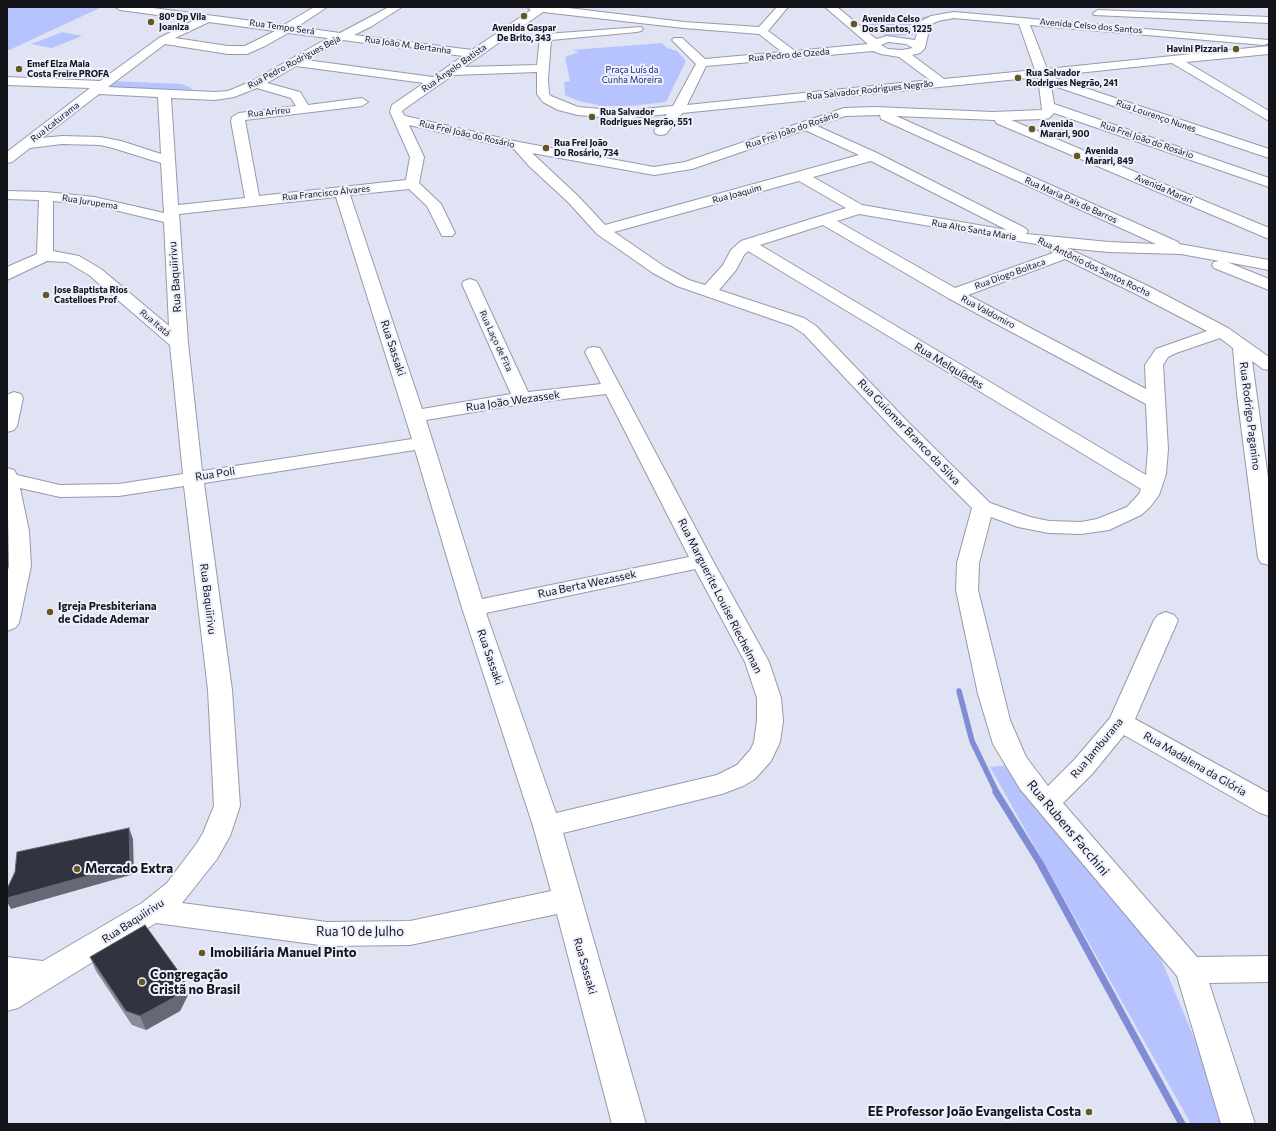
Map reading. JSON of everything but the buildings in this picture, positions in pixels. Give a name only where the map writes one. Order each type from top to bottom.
[{"type":"street","name":"Rua Tempo Será","points":[[120,7],[343,36]]},
{"type":"street","points":[[163,40],[240,51],[261,44],[322,7]]},
{"type":"street","name":"Rua Pedro Rodrigues Beja","points":[[103,85],[164,93],[226,95],[256,84],[397,7]]},
{"type":"street","points":[[762,31],[783,7]]},
{"type":"street","points":[[830,7],[875,46],[885,52],[902,54],[916,51],[919,48],[913,42],[900,39]]},
{"type":"street","points":[[968,7],[1001,18]]},
{"type":"street","points":[[684,25],[546,36],[536,10],[684,25],[762,31],[793,55]]},
{"type":"street","name":"Rua Ângelo Batista","points":[[399,119],[396,112],[397,108],[536,10]]},
{"type":"street","points":[[1102,27],[1095,10],[1269,20]]},
{"type":"street","points":[[221,19],[235,13]]},
{"type":"street","name":"Avenida Celso dos Santos","points":[[918,46],[925,23],[942,16],[969,15],[1269,42]]},
{"type":"street","name":"Rua Icaturama","points":[[7,159],[163,40],[208,18]]},
{"type":"street","points":[[1023,20],[1043,75],[1048,106]]},
{"type":"street","points":[[860,32],[887,40],[900,39],[922,34]]},
{"type":"street","name":"Rua João M. Bertanha","points":[[343,36],[473,54]]},
{"type":"street","name":"Rua Salvador Rodrigues Negrão","points":[[546,36],[542,68],[543,94],[553,103],[563,107],[598,114],[623,115],[942,83],[1043,75],[1174,60],[1266,53]]},
{"type":"street","points":[[661,131],[678,109],[702,64],[678,40]]},
{"type":"street","points":[[875,46],[887,40]]},
{"type":"street","name":"Rua Salvador Rodrigues Negrão","points":[[1248,40],[1266,53]]},
{"type":"street","name":"Rua Pedro de Ozeda","points":[[702,64],[875,46]]},
{"type":"street","points":[[902,54],[942,83]]},
{"type":"street","points":[[1174,60],[1269,117]]},
{"type":"street","points":[[294,62],[435,81]]},
{"type":"street","points":[[451,71],[542,68]]},
{"type":"street","name":"Rua Lourenço Nunes","points":[[1043,75],[1269,154]]},
{"type":"street","points":[[7,80],[103,85],[191,84],[202,88],[208,95]]},
{"type":"street","name":"Rua Icaturama","points":[[7,144],[85,84]]},
{"type":"street","points":[[256,84],[296,95],[303,108]]},
{"type":"street","name":"Rua Baquiirivu","points":[[7,998],[152,911],[177,891],[196,868],[216,836],[226,806],[220,690],[193,478],[179,343],[164,93]]},
{"type":"street","name":"Rua Arireu","points":[[253,201],[238,118],[246,115],[362,102]]},
{"type":"street","name":"Rua Frei João do Rosário","points":[[399,119],[519,146],[614,165],[654,171],[686,166],[844,112],[875,111],[993,116],[1044,115],[1049,111],[1048,106],[1269,182]]},
{"type":"street","name":"Rua Maria Pais de Barros","points":[[875,111],[1181,249],[1269,285]]},
{"type":"street","name":"Avenida Marari","points":[[993,116],[1269,234]]},
{"type":"street","points":[[399,119],[417,157],[412,184],[434,204],[447,233]]},
{"type":"street","name":"Rua Antônio dos Santos Rocha","points":[[805,125],[872,156],[1000,221],[1144,291],[1222,332],[1269,365]]},
{"type":"street","points":[[28,144],[62,140],[100,141],[116,144],[169,161]]},
{"type":"street","name":"Rua Guiomar Branco da Silva","points":[[519,146],[534,163],[573,199],[602,231],[618,244],[671,278],[798,322],[810,330],[901,426],[983,507],[1025,522],[1049,527],[1081,528],[1102,525],[1134,511],[1146,499],[1156,474],[1158,449],[1154,365],[1162,353],[1180,345],[1222,332]]},
{"type":"street","name":"Rua Joaquim","points":[[602,231],[872,156]]},
{"type":"street","points":[[801,176],[858,208]]},
{"type":"street","name":"Rua Francisco Álvares","points":[[171,214],[253,201],[412,184]]},
{"type":"street","name":"Rua Sassaki","points":[[342,192],[415,416],[421,443],[473,608],[547,826],[566,900],[629,1124]]},
{"type":"street","name":"Rua Jurupema","points":[[7,195],[46,196],[94,201],[171,214]]},
{"type":"street","points":[[45,256],[46,196]]},
{"type":"street","name":"Rua Alto Santa Maria","points":[[747,244],[858,208],[1041,241],[1109,247],[1181,249],[1269,264]]},
{"type":"street","name":"Rua Valdomiro","points":[[823,219],[954,294],[1156,402]]},
{"type":"street","points":[[985,232],[993,228],[1000,221]]},
{"type":"street","points":[[708,292],[730,267],[737,253],[747,244]]},
{"type":"street","name":"Rua Melquíades","points":[[747,244],[1152,487]]},
{"type":"street","name":"Rua Diogo Boitaca","points":[[954,294],[1067,253]]},
{"type":"street","name":"Rua Itatá","points":[[7,275],[18,267],[45,256],[61,256],[82,263],[179,343]]},
{"type":"street","name":"Rua Laço de Fita","points":[[470,284],[522,398]]},
{"type":"street","name":"Rua Rodrigo Paganino","points":[[1242,346],[1246,394],[1269,558]]},
{"type":"street","name":"Rua Marguerite Louise Riechelman","points":[[547,826],[722,784],[746,772],[762,754],[767,742],[770,721],[769,698],[757,662],[702,561],[594,352]]},
{"type":"street","name":"Rua João Wezassek","points":[[415,416],[522,398],[612,388]]},
{"type":"street","points":[[7,426],[14,398]]},
{"type":"street","name":"Rua Poli","points":[[8,477],[60,491],[119,490],[421,443]]},
{"type":"street","points":[[7,623],[20,566],[19,539],[8,477]]},
{"type":"street","name":"Rua Rubens Facchini","points":[[983,507],[968,563],[967,582],[969,602],[997,720],[1016,763],[1029,782],[1190,970],[1238,1124]]},
{"type":"street","name":"Rua Berta Wezassek","points":[[473,608],[702,561]]},
{"type":"street","name":"Rua Jamburana","points":[[1047,803],[1084,766],[1121,722],[1166,620]]},
{"type":"street","name":"Rua Madalena da Glória","points":[[1121,722],[1269,806]]},
{"type":"street","name":"Rua 10 de Julho","points":[[152,911],[327,934],[410,933],[566,900]]},
{"type":"street","points":[[1190,970],[1269,969]]},
{"type":"street","points":[[7,970],[46,974]]},
{"type":"green space","points":[[7,7],[102,7],[7,51]]},
{"type":"green space","points":[[931,16],[918,20],[910,26],[913,35],[886,36],[866,22]]},
{"type":"green space","points":[[62,32],[82,36],[52,48],[31,44]]},
{"type":"green space","name":"Praça Luís da Cunha Moreira","points":[[662,43],[667,48],[677,51],[686,61],[666,102],[630,106],[602,106],[579,101],[565,95],[564,82],[570,81],[565,57],[579,52],[572,50]]},
{"type":"green space","points":[[112,81],[181,84],[190,87],[194,93],[102,89]]},
{"type":"green space","points":[[1008,765],[1158,952],[1198,1047],[1224,1124],[1191,1124],[990,767]]},
{"type":"waterway","points":[[959,691],[972,741],[997,793]]},
{"type":"waterway","points":[[996,792],[1040,863],[1182,1124]]},
{"type":"place","name":"Avenida Gaspar De Brito, 343","points":[[524,16]]},
{"type":"place","name":"80º Dp Vila Joaniza","points":[[151,22]]},
{"type":"place","name":"Avenida Celso Dos Santos, 1225","points":[[854,24]]},
{"type":"place","name":"Havini Pizzaria","points":[[1236,49]]},
{"type":"place","name":"Emef Elza Maia Costa Freire PROFA","points":[[19,69]]},
{"type":"place","name":"Rua Salvador Rodrigues Negrão, 241","points":[[1018,78]]},
{"type":"place","name":"Rua Salvador Rodrigues Negrão, 551","points":[[592,117]]},
{"type":"place","name":"Avenida Marari, 900","points":[[1032,129]]},
{"type":"place","name":"Rua Frei João Do Rosário, 734","points":[[546,148]]},
{"type":"place","name":"Avenida Marari, 849","points":[[1077,156]]},
{"type":"place","name":"Jose Baptista Rios Castelloes Prof","points":[[46,295]]},
{"type":"place","name":"Igreja Presbiteriana de Cidade Ademar","points":[[50,612]]},
{"type":"place","name":"Mercado Extra","points":[[77,869]]},
{"type":"place","name":"Imobiliária Manuel Pinto","points":[[202,953]]},
{"type":"place","name":"Congregação Cristã no Brasil","points":[[142,982]]},
{"type":"place","name":"EE Professor João Evangelista Costa","points":[[1089,1112]]}]
